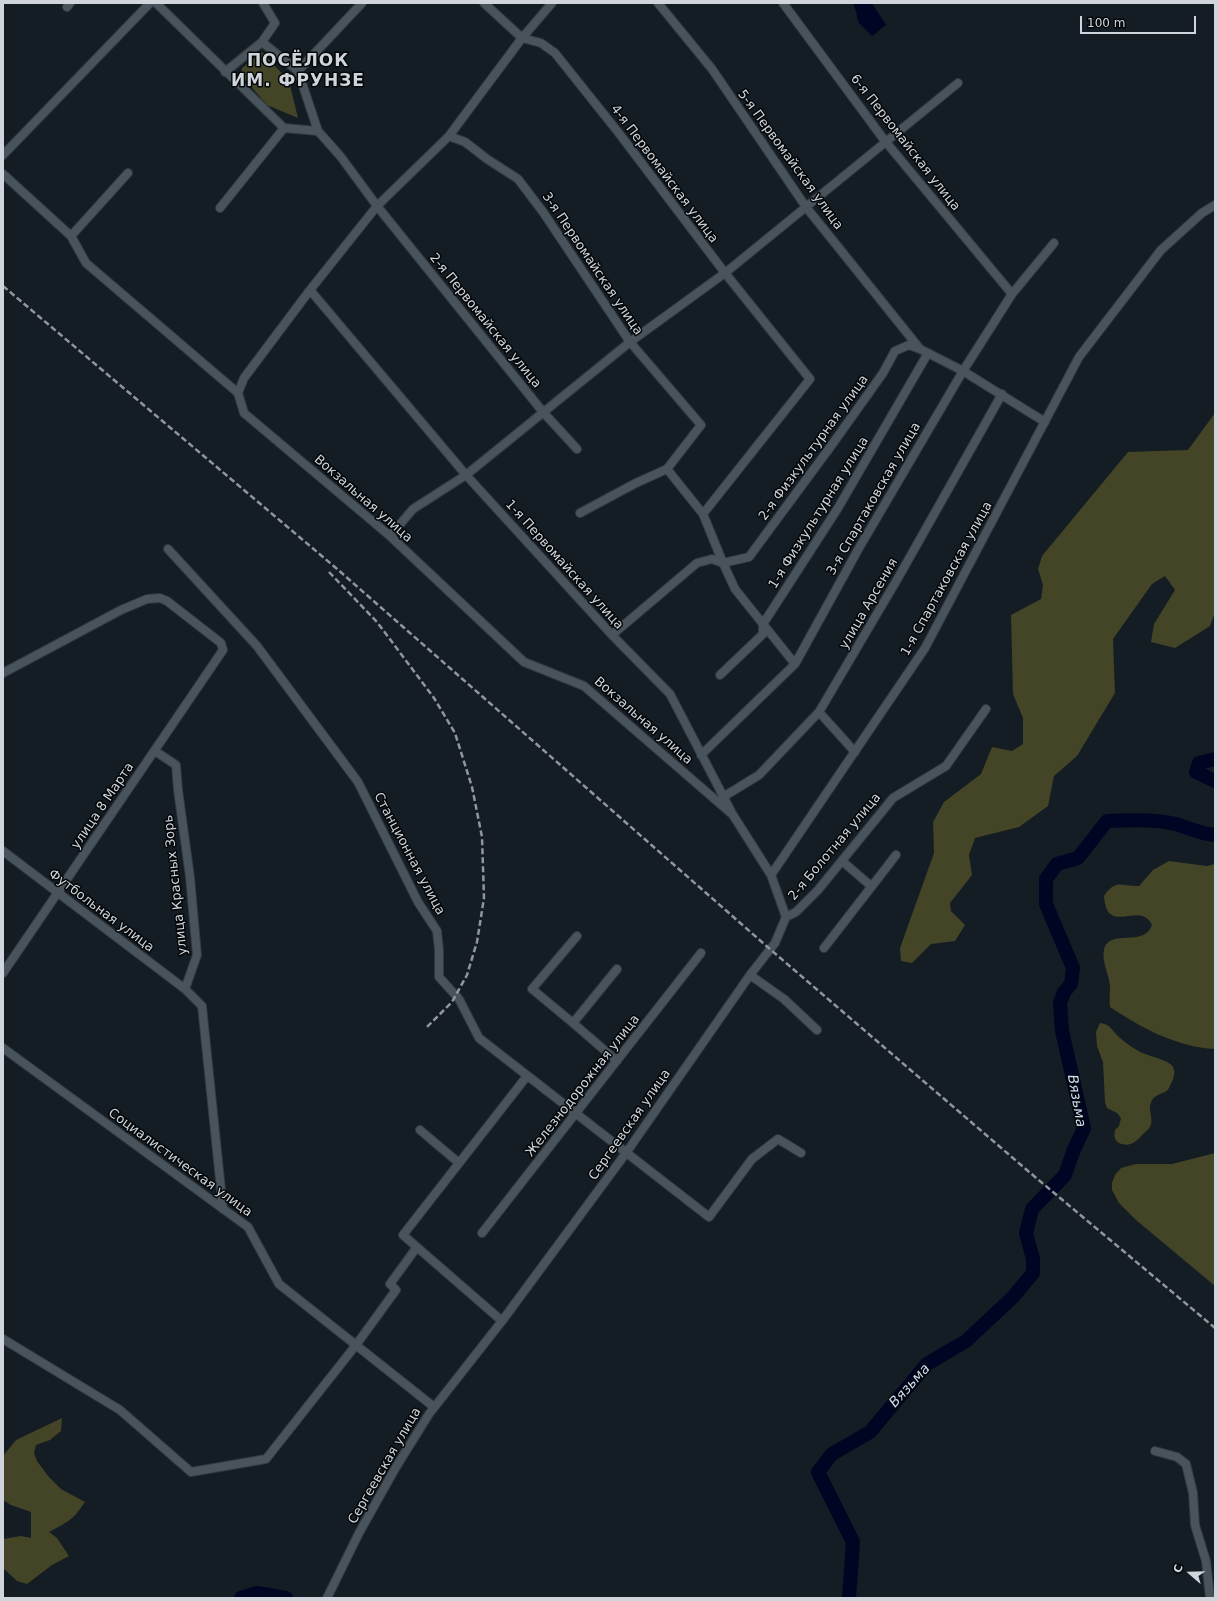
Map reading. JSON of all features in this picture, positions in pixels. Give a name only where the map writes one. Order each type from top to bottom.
[{"type":"street","points":[[3,155],[150,3]]},
{"type":"street","points":[[156,3],[284,128],[318,131],[298,72],[262,42]]},
{"type":"street","points":[[225,72],[262,42],[275,23],[263,3]]},
{"type":"street","points":[[298,72],[362,3]]},
{"type":"street","name":"4-я Первомайская улица","points":[[484,3],[522,38],[541,43],[555,53],[618,132],[724,273],[810,379],[703,514]]},
{"type":"street","points":[[3,174],[71,236],[86,263],[238,393],[244,378],[310,290],[377,206],[448,136],[522,38],[552,3]]},
{"type":"street","name":"5-я Первомайская улица","points":[[658,3],[712,69],[806,207],[920,349],[963,371],[1045,422]]},
{"type":"street","name":"6-я Первомайская улица","points":[[783,3],[885,141],[1012,294]]},
{"type":"street","points":[[390,536],[413,508],[466,475],[630,342],[724,273],[958,82]]},
{"type":"street","points":[[220,208],[284,128]]},
{"type":"street","name":"2-я Первомайская улица","points":[[318,131],[342,157],[377,206],[543,412],[577,449]]},
{"type":"street","name":"3-я Первомайская улица","points":[[448,136],[465,142],[487,159],[518,179],[544,212],[630,342],[701,425],[667,469]]},
{"type":"street","points":[[71,236],[128,173]]},
{"type":"street","name":"1-я Спартаковская улица","points":[[771,875],[925,648],[1080,357],[1161,250],[1202,213],[1215,205]]},
{"type":"street","name":"3-я Спартаковская улица","points":[[701,755],[795,664],[859,548],[963,371],[1012,294],[1054,243]]},
{"type":"street","name":"1-я Первомайская улица","points":[[310,290],[466,475],[612,635],[670,694],[733,816],[771,875]]},
{"type":"street","name":"2-я Физкультурная улица","points":[[612,635],[697,563],[712,559],[723,563],[749,557],[883,373],[896,351],[909,345],[920,349]]},
{"type":"street","name":"1-я Физкультурная улица","points":[[720,675],[763,634],[763,624],[838,508],[928,353]]},
{"type":"street","name":"Вокзальная улица","points":[[238,393],[244,413],[390,536],[524,662],[584,686],[733,816]]},
{"type":"street","name":"улица Арсения","points":[[723,797],[759,775],[819,712],[898,578],[1002,394]]},
{"type":"street","points":[[580,513],[636,483],[667,469],[703,514],[735,589],[795,664]]},
{"type":"street","name":"Станционная улица","points":[[168,549],[257,646],[358,782],[418,902],[436,931],[439,950],[439,977],[459,999],[479,1038],[709,1217],[752,1159],[778,1139],[801,1153]]},
{"type":"street","name":"улица 8 Марта","points":[[3,673],[121,610],[147,599],[160,598],[167,601],[223,646],[222,653],[3,972]]},
{"type":"street","name":"2-я Болотная улица","points":[[786,917],[796,912],[818,890],[892,798],[946,766],[986,709]]},
{"type":"street","points":[[819,712],[855,752]]},
{"type":"street","name":"улица Красных Зорь","points":[[155,751],[176,765],[190,877],[197,955],[185,989]]},
{"type":"street","name":"Футбольная улица","points":[[3,851],[185,989]]},
{"type":"street","points":[[824,948],[896,854]]},
{"type":"street","points":[[842,861],[872,886]]},
{"type":"street","points":[[771,875],[786,917]]},
{"type":"street","name":"Сергеевская улица","points":[[328,1596],[359,1533],[396,1466],[434,1407],[502,1321],[626,1153],[750,975],[775,943],[786,917]]},
{"type":"street","points":[[577,936],[532,989],[617,1062]]},
{"type":"street","name":"Железнодорожная улица","points":[[482,1233],[617,1062],[701,952]]},
{"type":"street","points":[[573,1023],[617,969]]},
{"type":"street","points":[[750,975],[784,999],[817,1030]]},
{"type":"street","points":[[185,989],[202,1006],[223,1209]]},
{"type":"street","name":"Социалистическая улица","points":[[3,1048],[248,1227],[280,1284],[434,1407]]},
{"type":"street","points":[[502,1321],[403,1235],[527,1076]]},
{"type":"street","points":[[420,1130],[459,1163]]},
{"type":"street","points":[[3,1339],[120,1410],[191,1472],[266,1459],[356,1345],[396,1290],[390,1284],[418,1247]]},
{"type":"street","points":[[1155,1451],[1177,1457],[1186,1464],[1193,1493],[1195,1525],[1206,1561],[1210,1598]]},
{"type":"green space","points":[[262,52],[289,81],[298,118],[267,105],[241,75],[242,68]]},
{"type":"green space","points":[[1215,413],[1215,612],[1210,626],[1175,648],[1151,642],[1154,624],[1175,590],[1165,576],[1152,584],[1113,639],[1115,693],[1077,756],[1054,776],[1048,806],[1019,827],[975,838],[969,855],[972,875],[950,903],[951,911],[965,925],[955,941],[931,944],[912,963],[901,961],[900,948],[934,853],[933,822],[944,802],[981,774],[992,747],[1012,751],[1023,744],[1023,718],[1013,694],[1011,615],[1041,599],[1043,585],[1038,569],[1042,556],[1128,452],[1188,450]]},
{"type":"green space","points":[[1169,861],[1207,866],[1215,864],[1215,1049],[1187,1045],[1160,1035],[1134,1022],[1110,1007],[1110,983],[1103,954],[1107,943],[1120,938],[1142,936],[1148,932],[1152,925],[1147,918],[1140,915],[1117,917],[1111,915],[1106,908],[1104,896],[1108,890],[1116,885],[1139,886],[1153,870]]},
{"type":"green space","points":[[1100,1023],[1109,1026],[1119,1037],[1132,1047],[1171,1064],[1174,1070],[1173,1079],[1168,1090],[1155,1096],[1152,1100],[1150,1109],[1150,1127],[1133,1143],[1127,1145],[1119,1143],[1115,1139],[1115,1130],[1119,1126],[1121,1118],[1117,1113],[1107,1108],[1105,1102],[1103,1062],[1097,1046],[1096,1032]]},
{"type":"green space","points":[[1215,1153],[1215,1286],[1136,1220],[1119,1203],[1112,1190],[1112,1183],[1115,1175],[1121,1168],[1136,1164],[1172,1164]]},
{"type":"green space","points":[[62,1418],[61,1431],[50,1440],[36,1445],[34,1453],[37,1461],[48,1476],[61,1489],[85,1502],[70,1520],[49,1532],[57,1538],[69,1556],[52,1565],[27,1584],[17,1581],[3,1568],[3,1539],[21,1536],[31,1538],[31,1512],[11,1505],[3,1500],[3,1456],[16,1440]]},
{"type":"water","points":[[853,3],[872,3],[886,25],[872,36],[858,22]]},
{"type":"waterway","name":"Вязьма","points":[[1215,759],[1199,763],[1196,772],[1215,781]]},
{"type":"waterway","name":"Вязьма","points":[[849,1598],[853,1542],[818,1472],[832,1454],[870,1432],[927,1364],[966,1341],[1012,1298],[1033,1273],[1033,1259],[1026,1233],[1032,1209],[1065,1175],[1073,1152],[1084,1128],[1062,1031],[1060,1003],[1064,992],[1071,984],[1073,968],[1046,904],[1046,879],[1057,864],[1078,858],[1107,821],[1159,821],[1176,824],[1215,835]]},
{"type":"waterway","name":"Вязьма","points":[[241,1598],[257,1593],[286,1598]]},
{"type":"railway","points":[[3,286],[336,568],[771,950],[1028,1171],[1215,1328]]},
{"type":"railway","points":[[329,572],[377,622],[434,698],[455,733],[472,787],[482,837],[484,898],[477,942],[467,975],[452,1002],[427,1027]]},
{"type":"district","name":"ПОСЁЛОК ИМ. ФРУНЗЕ","points":[[298,72]]}]
